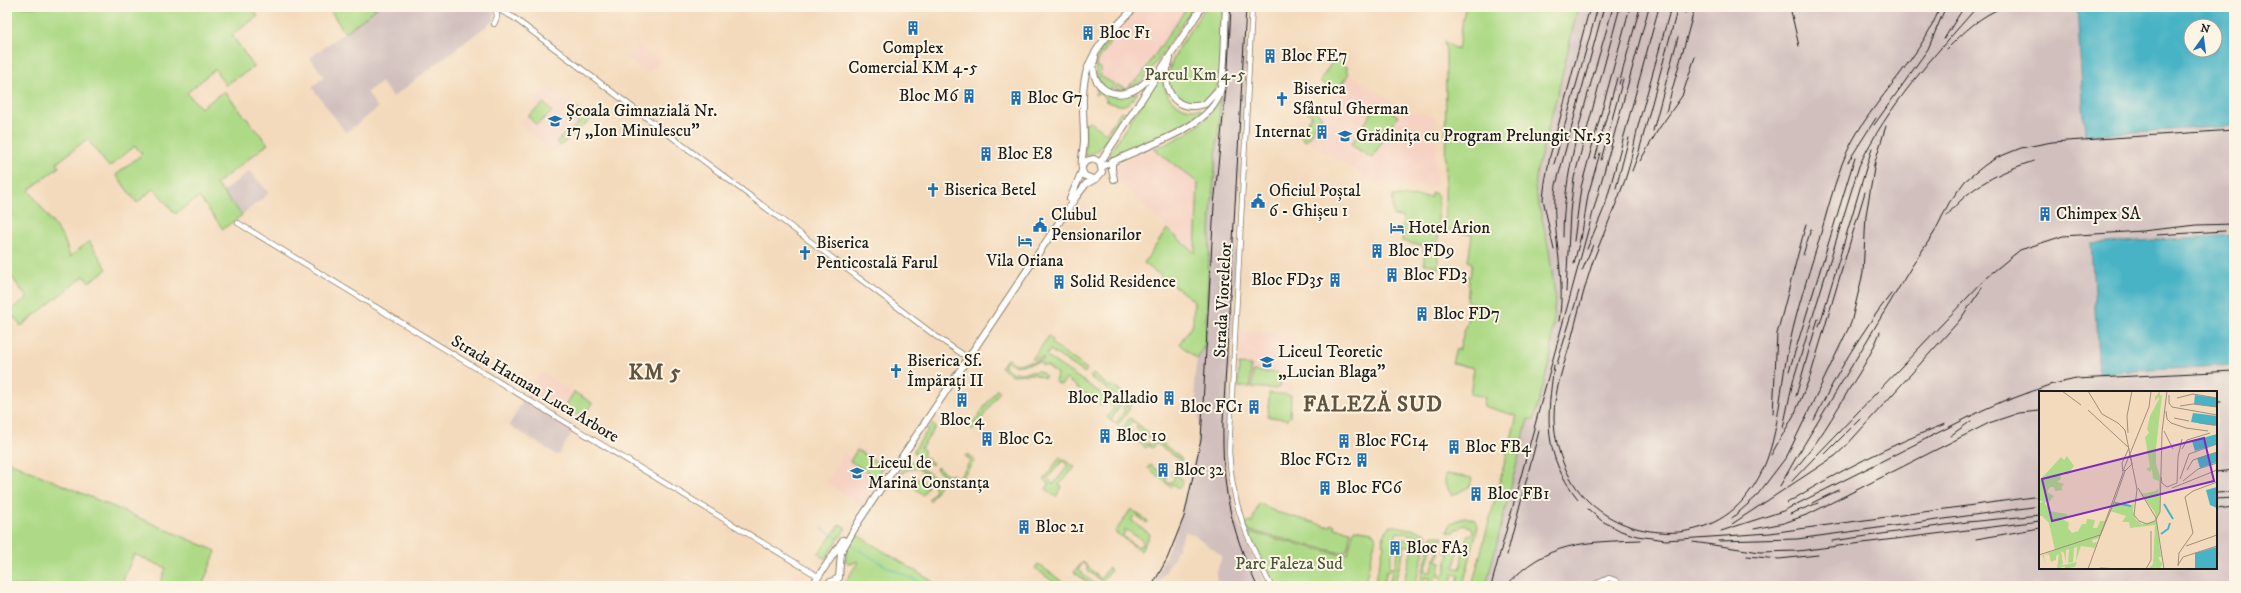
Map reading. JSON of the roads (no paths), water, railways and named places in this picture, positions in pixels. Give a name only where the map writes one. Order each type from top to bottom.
[{"type":"main road","points":[[1093,179],[1085,176],[1082,168],[1085,80],[1091,60],[1098,48],[1135,7]]},
{"type":"main road","points":[[1101,165],[1177,134],[1205,113],[1218,98],[1221,82],[1226,7]]},
{"type":"main road","points":[[812,586],[1076,197],[1086,184],[1099,176],[1101,165],[1199,8]]},
{"type":"main road","points":[[822,586],[837,580],[840,573],[840,556],[847,540],[1073,194],[1086,161],[1094,159],[1106,146],[1151,77],[1199,8]]},
{"type":"main road","points":[[1176,45],[1166,73],[1166,86],[1171,96],[1184,106],[1194,107],[1208,103]]},
{"type":"main road","points":[[1098,48],[1094,60],[1094,74],[1097,84],[1103,89],[1114,94],[1127,93],[1140,87],[1151,77]]},
{"type":"main road","points":[[1205,113],[1208,103],[1221,82]]},
{"type":"main road","points":[[1094,159],[1101,165]]},
{"type":"main road","points":[[1112,161],[1114,179]]},
{"type":"main road","points":[[826,565],[836,565],[840,573]]},
{"type":"main road","points":[[819,576],[832,582]]},
{"type":"street","name":"Strada Viorelelor","points":[[1252,7],[1229,451],[1230,480],[1240,520],[1271,586]]},
{"type":"street","points":[[495,8],[509,13],[974,362]]},
{"type":"street","points":[[494,24],[498,17],[495,8]]},
{"type":"street","name":"Strada Hatman Luca Arbore","points":[[238,223],[819,576]]},
{"type":"street","points":[[1591,586],[1609,578],[1617,581],[1621,586]]},
{"type":"water","points":[[2077,7],[2234,7],[2234,126],[2085,135]]},
{"type":"water","points":[[2234,235],[2234,365],[2099,373],[2091,244]]},
{"type":"waterway","points":[[822,529],[838,538]]},
{"type":"waterway","points":[[849,544],[889,568],[929,586]]},
{"type":"railway","points":[[1152,586],[1167,559],[1184,517],[1201,440],[1214,205],[1228,68],[1231,7]]},
{"type":"railway","points":[[1246,7],[1223,421],[1223,445],[1229,506],[1240,544],[1257,586]]},
{"type":"railway","points":[[1554,250],[1543,199],[1545,182],[1550,156],[1590,7]]},
{"type":"railway","points":[[1554,164],[1598,7]]},
{"type":"railway","points":[[1559,321],[1561,287],[1555,219],[1556,185],[1604,7]]},
{"type":"railway","points":[[1563,237],[1564,208],[1568,179],[1580,121],[1613,7]]},
{"type":"railway","points":[[1566,292],[1570,212],[1574,178],[1620,7]]},
{"type":"railway","points":[[1574,241],[1581,187],[1630,7]]},
{"type":"railway","points":[[1619,84],[1640,7]]},
{"type":"railway","points":[[1491,586],[1649,7]]},
{"type":"railway","points":[[1587,249],[1605,206],[1659,7]]},
{"type":"railway","points":[[1671,7],[1638,126],[1627,174],[1593,261],[1559,380],[1554,408],[1556,439],[1559,451],[1568,473],[1580,493],[1596,508],[1612,519],[1640,529],[1660,532],[1697,529],[1730,513],[1747,495],[1758,478],[1767,460],[1773,441],[1786,361],[1796,318],[1842,164],[1851,143],[1863,123],[1919,48],[1931,28],[1940,7]]},
{"type":"railway","points":[[1632,171],[1638,155],[1678,7]]},
{"type":"railway","points":[[1685,13],[1686,7]]},
{"type":"railway","points":[[1666,112],[1695,7]]},
{"type":"railway","points":[[1790,7],[1799,46]]},
{"type":"railway","points":[[1944,39],[1964,7]]},
{"type":"railway","points":[[1783,428],[1793,381],[1859,166],[1870,144],[1897,102],[1912,82],[1977,7]]},
{"type":"railway","points":[[1947,49],[1966,30],[1980,19],[2004,7]]},
{"type":"railway","points":[[1874,125],[1928,49],[1944,11]]},
{"type":"railway","points":[[1653,131],[1678,37]]},
{"type":"railway","points":[[1640,161],[1658,130],[1682,96],[1695,57]]},
{"type":"railway","points":[[1595,159],[1617,78]]},
{"type":"railway","points":[[1601,160],[1623,79]]},
{"type":"railway","points":[[1848,162],[1876,118]]},
{"type":"railway","points":[[1873,168],[1886,126]]},
{"type":"railway","points":[[1799,453],[1912,266],[1934,233],[1949,203],[1965,181],[1985,165],[1996,158],[2021,148],[2052,142],[2234,130]]},
{"type":"railway","points":[[1616,188],[1629,138]]},
{"type":"railway","points":[[1819,327],[1872,148]]},
{"type":"railway","points":[[1581,239],[1588,195],[1600,153]]},
{"type":"railway","points":[[1789,371],[1855,157]]},
{"type":"railway","points":[[1947,216],[1955,206],[1975,188],[1986,181],[2009,170],[2034,161]]},
{"type":"railway","points":[[1732,518],[1755,498],[1787,456],[1851,323],[1863,273],[1866,215],[1875,163]]},
{"type":"railway","points":[[1771,455],[1795,413],[1810,377],[1865,192]]},
{"type":"railway","points":[[1773,414],[1777,334],[1806,224]]},
{"type":"railway","points":[[1792,481],[1988,276],[2020,250],[2063,236],[2142,231],[2197,225],[2234,224]]},
{"type":"railway","points":[[1803,255],[1811,229]]},
{"type":"railway","points":[[2157,235],[2225,231]]},
{"type":"railway","points":[[1574,264],[1581,235]]},
{"type":"railway","points":[[1582,271],[1593,245]]},
{"type":"railway","points":[[1732,524],[1835,456],[1845,447],[1959,321],[1982,288]]},
{"type":"railway","points":[[1557,364],[1579,291]]},
{"type":"railway","points":[[1814,420],[1849,355],[1891,294]]},
{"type":"railway","points":[[1796,396],[1818,319]]},
{"type":"railway","points":[[1794,470],[1818,440],[1832,419],[1867,360],[1880,332]]},
{"type":"railway","points":[[1554,365],[1549,419],[1550,435],[1558,467],[1566,483],[1578,499]]},
{"type":"railway","points":[[2006,401],[2049,385],[2076,379],[2234,371]]},
{"type":"railway","points":[[1721,531],[1783,511],[1983,410],[2010,398]]},
{"type":"railway","points":[[1754,529],[1784,523],[1809,514],[1989,423],[2019,413],[2039,411]]},
{"type":"railway","points":[[1825,454],[1860,419]]},
{"type":"railway","points":[[1950,436],[1971,421]]},
{"type":"railway","points":[[1787,503],[1864,460],[1945,424]]},
{"type":"railway","points":[[1507,555],[1539,431]]},
{"type":"railway","points":[[1780,486],[1801,449]]},
{"type":"railway","points":[[2217,472],[2234,470]]},
{"type":"railway","points":[[1812,503],[1839,490]]},
{"type":"railway","points":[[2217,493],[2234,492]]},
{"type":"railway","points":[[1588,509],[1602,521],[1621,531],[1637,536],[1666,540],[1770,533],[2039,496]]},
{"type":"railway","points":[[2217,499],[2234,498]]},
{"type":"railway","points":[[1790,514],[1818,503]]},
{"type":"railway","points":[[1718,541],[1797,539],[2039,506]]},
{"type":"railway","points":[[2217,509],[2234,507]]},
{"type":"railway","points":[[1832,541],[1967,522],[2039,515]]},
{"type":"railway","points":[[1693,542],[1760,552],[1798,551],[2039,521]]},
{"type":"railway","points":[[1976,539],[2039,528]]},
{"type":"railway","points":[[1506,586],[1521,571],[1536,560],[1552,552],[1584,544],[1641,540]]},
{"type":"railway","points":[[1747,556],[1779,559],[1818,555]]},
{"type":"place","name":"Complex Comercial KM 4-5","points":[[913,28]]},
{"type":"place","name":"Bloc F1","points":[[1088,33]]},
{"type":"place","name":"Bloc FE7","points":[[1270,56]]},
{"type":"place","name":"Bloc M6","points":[[969,96]]},
{"type":"place","name":"Bloc G7","points":[[1016,98]]},
{"type":"place","name":"Biserica Sfântul Gherman","points":[[1282,99]]},
{"type":"place","name":"Școala Gimnazială Nr. 17 „Ion Minulescu”","points":[[555,121]]},
{"type":"place","name":"Internat","points":[[1322,132]]},
{"type":"place","name":"Grădinița cu Program Prelungit Nr.53","points":[[1345,136]]},
{"type":"place","name":"Bloc E8","points":[[986,154]]},
{"type":"place","name":"Biserica Betel","points":[[933,190]]},
{"type":"place","name":"Oficiul Poștal 6 - Ghișeu 1","points":[[1258,201]]},
{"type":"place","name":"Chimpex SA","points":[[2045,214]]},
{"type":"place","name":"Clubul Pensionarilor","points":[[1040,225]]},
{"type":"place","name":"Hotel Arion","points":[[1397,228]]},
{"type":"place","name":"Vila Oriana","points":[[1025,241]]},
{"type":"place","name":"Bloc FD9","points":[[1377,251]]},
{"type":"place","name":"Biserica Penticostală Farul","points":[[805,253]]},
{"type":"place","name":"Bloc FD3","points":[[1392,275]]},
{"type":"place","name":"Bloc FD35","points":[[1335,280]]},
{"type":"place","name":"Solid Residence","points":[[1059,282]]},
{"type":"place","name":"Bloc FD7","points":[[1422,314]]},
{"type":"place","name":"Liceul Teoretic „Lucian Blaga”","points":[[1267,362]]},
{"type":"place","name":"Biserica Sf. Împărați II","points":[[896,371]]},
{"type":"place","name":"Bloc Palladio","points":[[1169,398]]},
{"type":"place","name":"Bloc 4","points":[[962,400]]},
{"type":"place","name":"Bloc FC1","points":[[1254,407]]},
{"type":"place","name":"Bloc 10","points":[[1105,436]]},
{"type":"place","name":"Bloc C2","points":[[987,439]]},
{"type":"place","name":"Bloc FC14","points":[[1344,441]]},
{"type":"place","name":"Bloc FB4","points":[[1454,447]]},
{"type":"place","name":"Bloc FC12","points":[[1362,460]]},
{"type":"place","name":"Bloc 32","points":[[1163,470]]},
{"type":"place","name":"Liceul de Marină Constanța","points":[[857,473]]},
{"type":"place","name":"Bloc FC6","points":[[1325,488]]},
{"type":"place","name":"Bloc FB1","points":[[1476,494]]},
{"type":"place","name":"Bloc 21","points":[[1024,527]]},
{"type":"place","name":"Bloc FA3","points":[[1395,548]]},
{"type":"district","name":"KM 5","points":[[655,373]]},
{"type":"district","name":"FALEZĂ SUD","points":[[1373,405]]},
{"type":"park label","name":"Parcul Km 4-5","points":[[1195,75]]},
{"type":"park label","name":"Parc Faleza Sud","points":[[1289,564]]}]
